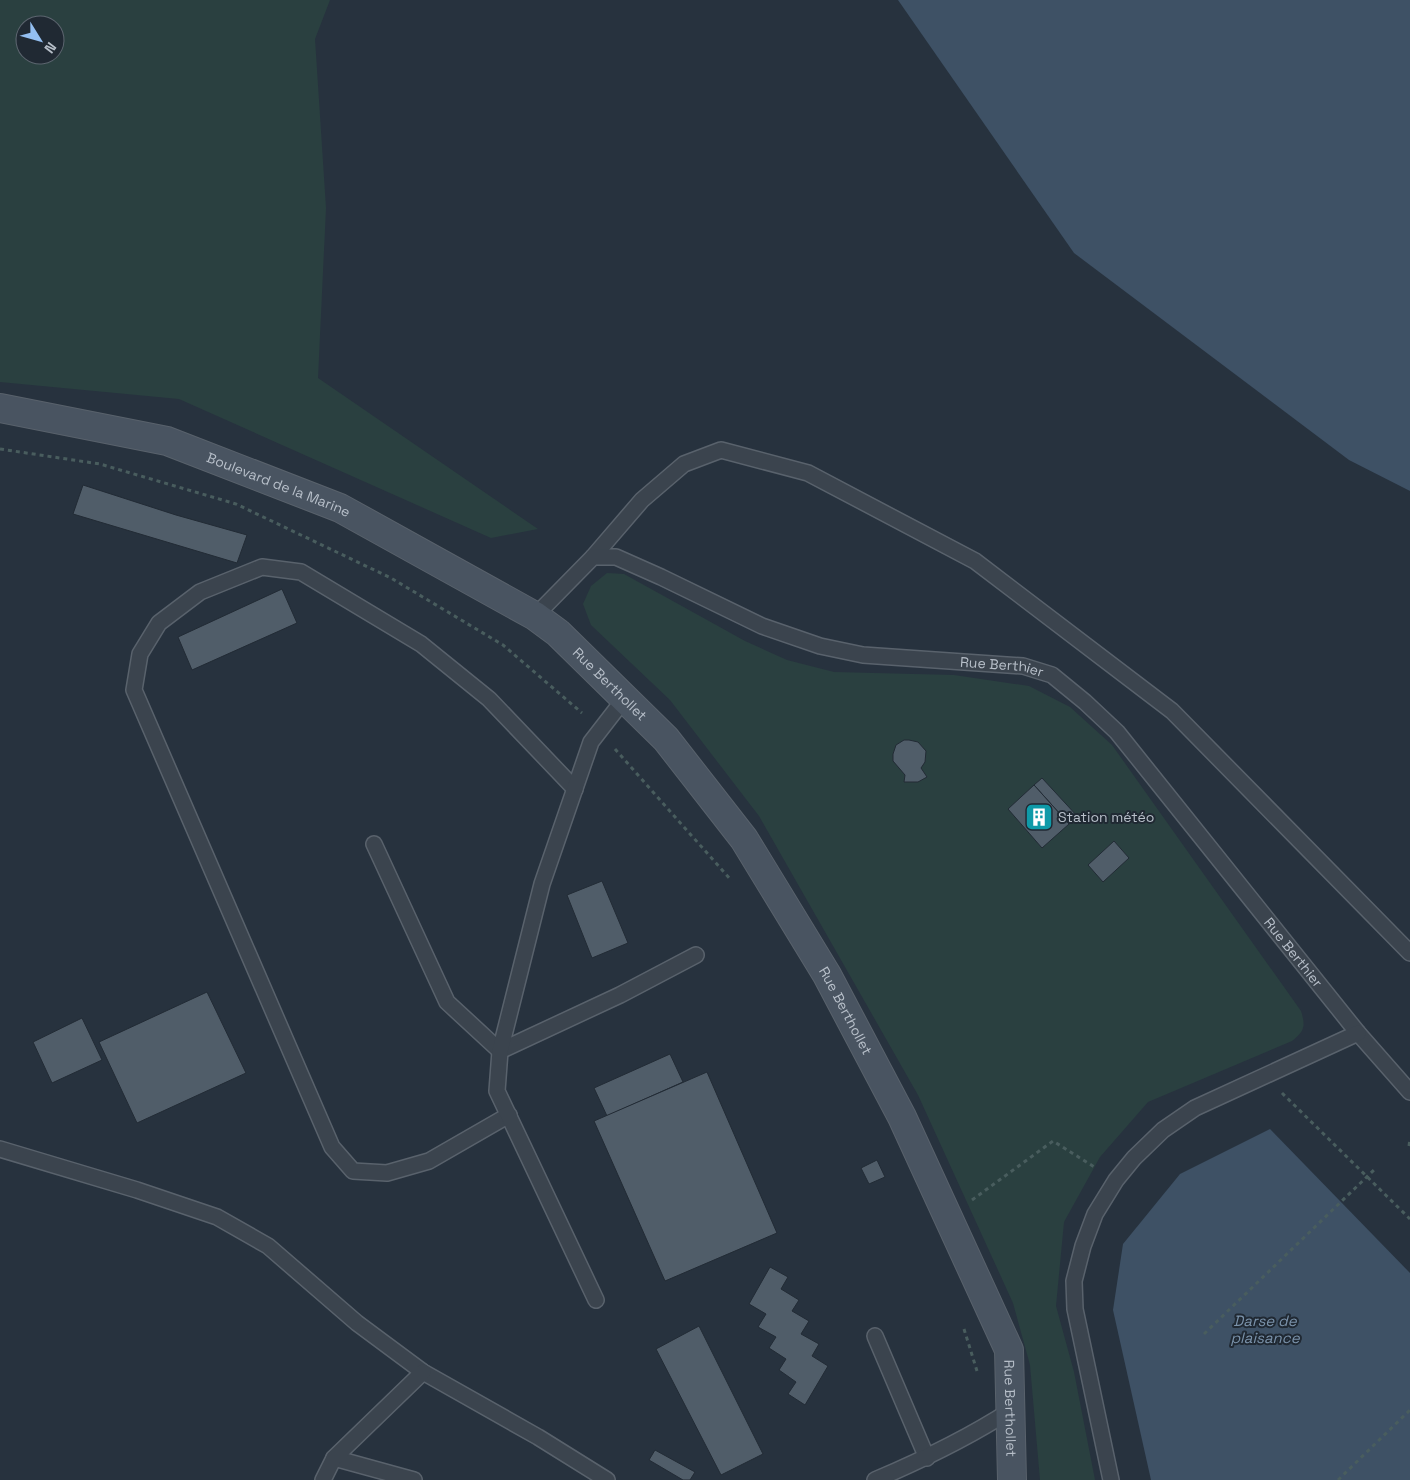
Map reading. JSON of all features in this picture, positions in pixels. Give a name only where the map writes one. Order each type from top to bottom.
[{"type":"main road","name":"Boulevard de la Marine","points":[[0,408],[167,441],[340,508],[536,616]]},
{"type":"main road","name":"Rue Berthollet","points":[[536,616],[558,634],[666,739],[744,839],[827,975],[902,1117],[1009,1350],[1012,1480]]},
{"type":"lane","points":[[536,616],[594,557],[642,500],[684,464],[721,450],[808,473],[975,561],[1172,711],[1410,953]]},
{"type":"lane","name":"Rue Berthier","points":[[594,557],[616,557],[762,626],[820,646],[863,655],[1023,666],[1052,675],[1118,732],[1358,1033],[1410,1092]]},
{"type":"lane","points":[[509,1115],[429,1161],[387,1173],[353,1171],[332,1147],[134,690],[140,654],[159,623],[200,592],[262,567],[301,572],[421,644],[489,699],[575,789]]},
{"type":"lane","points":[[596,1300],[497,1091],[500,1051],[542,884],[591,742],[625,698]]},
{"type":"lane","points":[[374,844],[447,1002],[500,1051]]},
{"type":"lane","points":[[500,1051],[620,995],[696,955]]},
{"type":"lane","points":[[1111,1480],[1075,1309],[1074,1281],[1083,1246],[1095,1214],[1116,1180],[1134,1158],[1163,1130],[1194,1108],[1358,1033]]},
{"type":"lane","points":[[0,1149],[137,1190],[217,1217],[268,1246],[357,1323],[423,1372],[538,1437],[607,1480]]},
{"type":"lane","points":[[875,1336],[927,1458]]},
{"type":"lane","points":[[323,1480],[334,1458],[423,1372]]},
{"type":"lane","points":[[875,1480],[927,1458],[1011,1410]]},
{"type":"lane","points":[[334,1458],[414,1480]]},
{"type":"path","points":[[0,449],[100,464],[236,504],[392,578],[503,644],[587,717],[732,881]]},
{"type":"path","points":[[1265,1077],[1410,1219]]},
{"type":"path","points":[[1409,1146],[1410,1139]]},
{"type":"path","points":[[948,1217],[1053,1141],[1116,1180]]},
{"type":"path","points":[[1204,1334],[1375,1169]]},
{"type":"path","points":[[962,1323],[979,1380]]},
{"type":"path","points":[[1338,1480],[1410,1410]]},
{"type":"green space","points":[[0,0],[330,0],[315,39],[326,208],[318,378],[538,529],[491,538],[179,399],[0,382]]},
{"type":"green space","points":[[607,573],[624,574],[745,641],[787,660],[834,672],[954,675],[1029,686],[1070,707],[1112,745],[1301,1011],[1304,1025],[1292,1041],[1148,1102],[1100,1157],[1064,1222],[1056,1306],[1074,1372],[1095,1480],[1040,1480],[1030,1365],[1013,1303],[918,1095],[759,816],[670,700],[591,625],[583,604],[591,586]]},
{"type":"water","points":[[898,0],[1410,0],[1410,491],[1349,460],[1074,253]]},
{"type":"water","name":"Darse de plaisance","points":[[1270,1129],[1410,1273],[1410,1480],[1151,1480],[1113,1310],[1123,1244],[1180,1174]]},
{"type":"building","points":[[83,485],[176,515],[247,535],[237,563],[73,514]]},
{"type":"building","points":[[282,589],[297,623],[192,670],[178,637]]},
{"type":"building","points":[[904,740],[918,742],[926,751],[925,762],[921,768],[927,777],[918,782],[904,782],[905,775],[893,761],[896,745]]},
{"type":"building","points":[[1042,778],[1078,817],[1069,824],[1034,785]]},
{"type":"building","name":"Station météo","points":[[1034,785],[1069,824],[1042,848],[1008,809]]},
{"type":"building","points":[[1114,841],[1129,858],[1103,882],[1088,865]]},
{"type":"building","points":[[602,881],[628,943],[592,958],[567,895]]},
{"type":"building","points":[[207,992],[246,1073],[137,1123],[99,1042]]},
{"type":"building","points":[[82,1018],[102,1060],[52,1083],[33,1042]]},
{"type":"building","points":[[670,1054],[683,1082],[607,1116],[594,1088]]},
{"type":"building","points":[[707,1072],[777,1233],[665,1281],[594,1121]]},
{"type":"building","points":[[877,1160],[885,1177],[869,1184],[861,1168]]},
{"type":"building","points":[[770,1267],[788,1277],[781,1289],[799,1300],[792,1311],[809,1321],[801,1334],[819,1344],[812,1356],[828,1366],[805,1405],[788,1394],[796,1382],[779,1370],[786,1359],[769,1348],[776,1337],[758,1327],[766,1314],[749,1304]]},
{"type":"building","points":[[699,1326],[763,1454],[721,1475],[656,1349]]},
{"type":"building","points":[[655,1450],[695,1472],[690,1480],[683,1480],[649,1460]]},
{"type":"place","name":"Station météo","points":[[1039,817]]}]
